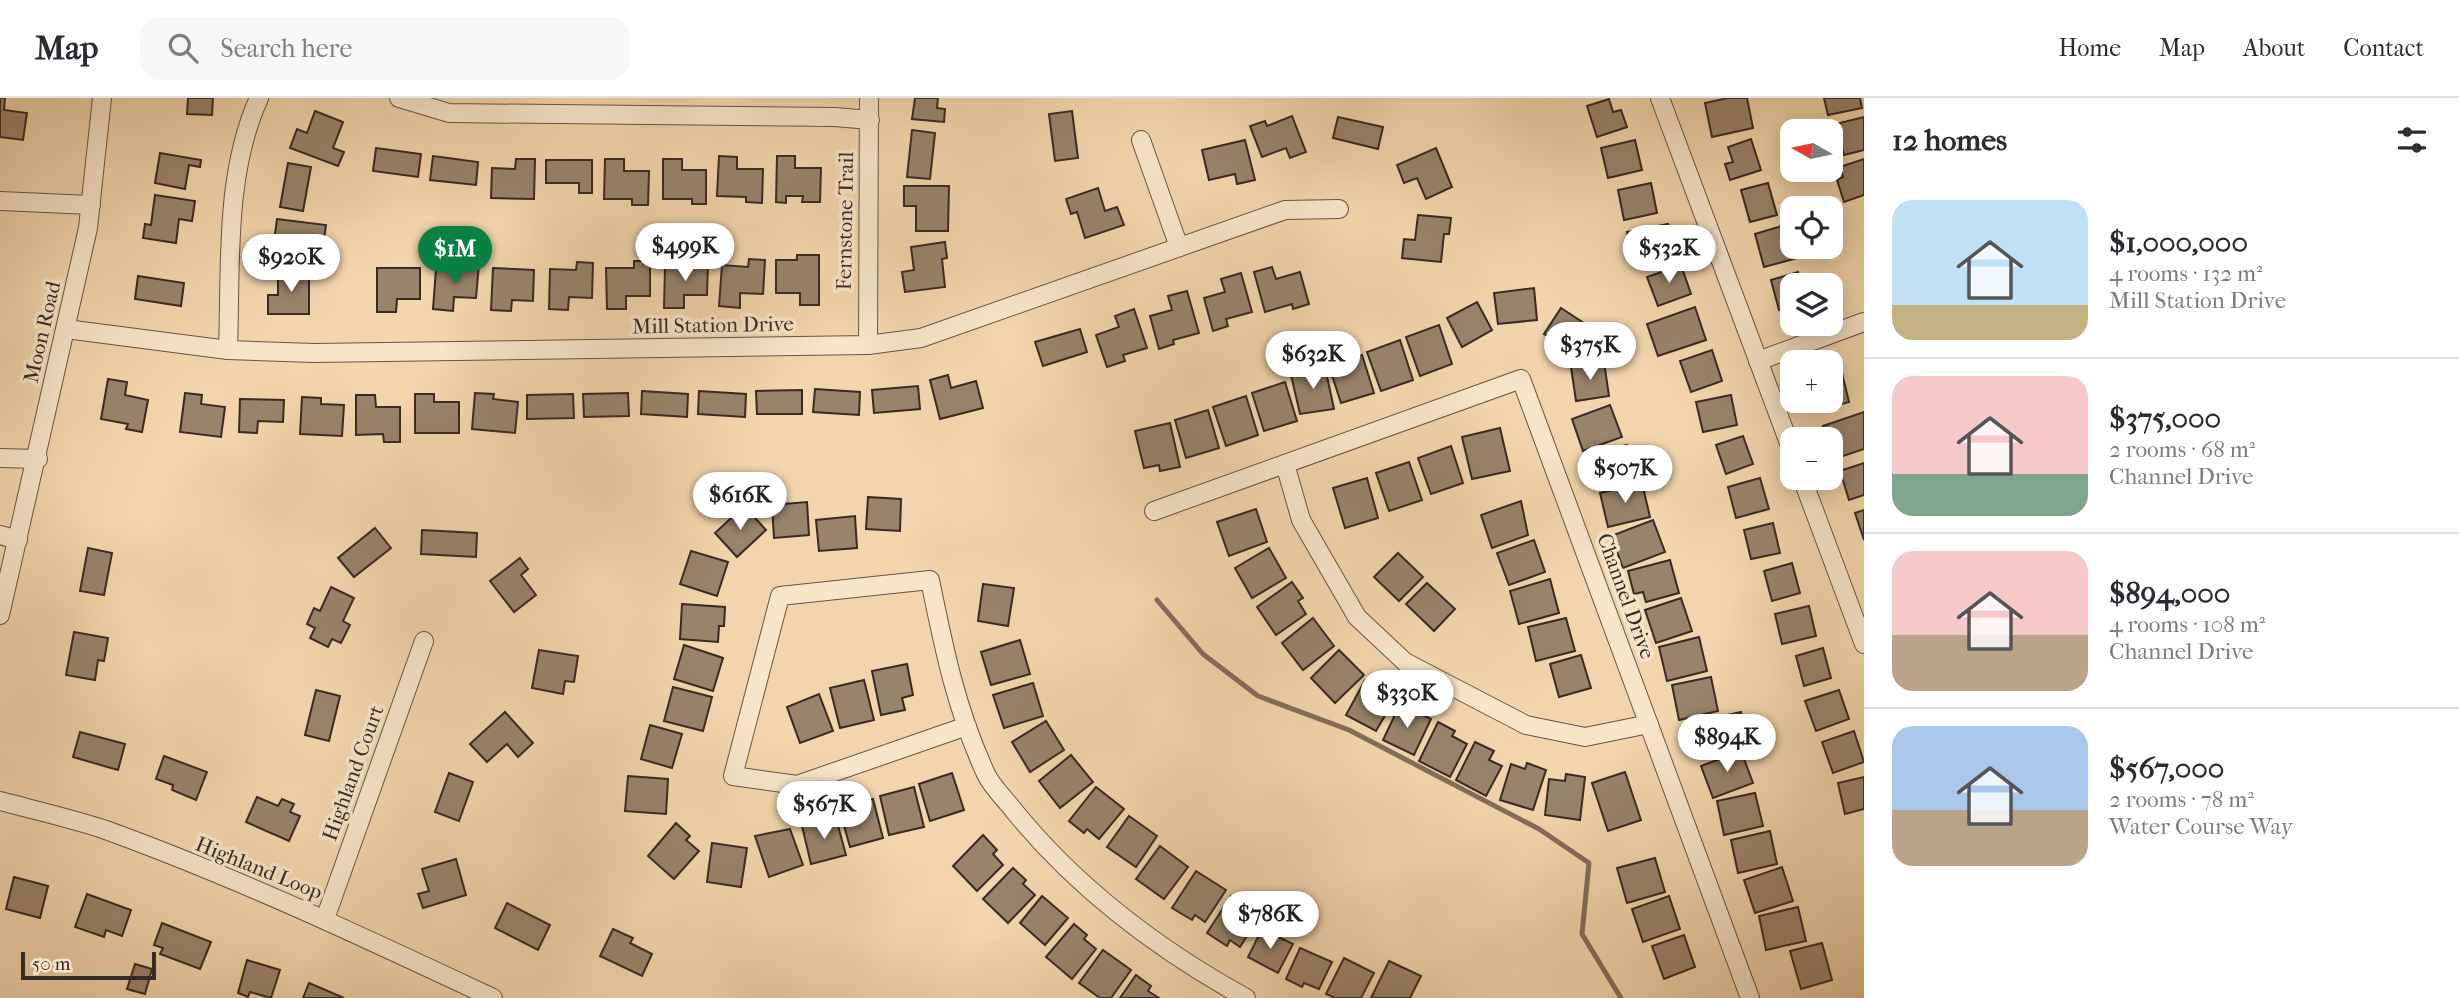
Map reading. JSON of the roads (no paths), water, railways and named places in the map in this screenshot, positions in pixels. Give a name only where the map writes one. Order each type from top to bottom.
[{"type":"street","name":"Moon Road","points":[[0,615],[38,459],[91,205],[103,98]]},
{"type":"street","points":[[228,350],[232,211],[247,124],[258,98]]},
{"type":"street","points":[[400,98],[449,113],[600,106],[870,120]]},
{"type":"street","name":"Fernstone Trail","points":[[868,345],[869,98]]},
{"type":"street","points":[[1660,98],[1783,427]]},
{"type":"street","points":[[1141,140],[1179,247]]},
{"type":"street","points":[[0,201],[91,205]]},
{"type":"street","name":"Mill Station Drive","points":[[66,329],[228,350],[314,353],[868,345],[921,338],[1285,210],[1339,209]]},
{"type":"street","points":[[1758,361],[1864,322]]},
{"type":"street","name":"Channel Drive","points":[[1154,512],[1521,379],[1750,998]]},
{"type":"street","points":[[0,458],[38,459]]},
{"type":"street","points":[[1285,464],[1301,520],[1357,617],[1405,662],[1527,725],[1585,737],[1649,724]]},
{"type":"street","points":[[1806,490],[1864,644]]},
{"type":"street","points":[[0,535],[18,540]]},
{"type":"street","points":[[967,726],[797,785],[733,776],[780,596],[930,580],[950,682],[987,777],[1048,852],[1132,925],[1203,974],[1246,998]]},
{"type":"street","name":"Highland Court","points":[[325,919],[424,641]]},
{"type":"street","name":"Highland Loop","points":[[0,801],[100,828],[325,919],[493,998]]},
{"type":"waterway","points":[[1157,600],[1203,654],[1258,696],[1349,730],[1539,829],[1589,863],[1582,934],[1621,998]]}]
